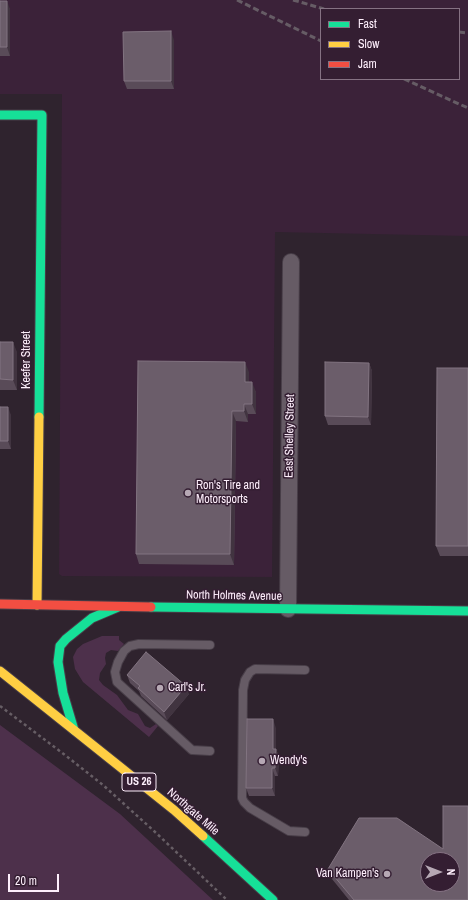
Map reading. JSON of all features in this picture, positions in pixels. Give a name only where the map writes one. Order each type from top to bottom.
[{"type":"main road","name":"Keefer Street","points":[[0,115],[42,115],[37,605]]},
{"type":"main road","name":"North Holmes Avenue","points":[[0,604],[468,612]]},
{"type":"main road","points":[[74,730],[63,693],[58,662],[60,646],[66,639],[92,618],[118,607]]},
{"type":"main road","name":"Northgate Mile","points":[[0,671],[174,810],[273,900]]},
{"type":"street","name":"East Shelley Street","points":[[288,609],[291,262]]},
{"type":"lane","points":[[210,645],[139,644],[130,646],[124,651],[115,672],[117,682],[192,750],[210,751]]},
{"type":"lane","points":[[304,832],[289,831],[250,808],[242,798],[242,790],[243,690],[245,680],[250,672],[255,669],[305,670]]},
{"type":"path","points":[[0,706],[103,786],[154,831],[227,900]]},
{"type":"shaded area","points":[[0,0],[468,0],[468,236],[275,232],[272,577],[62,576],[59,574],[62,94],[0,94]]},
{"type":"shaded area","points":[[102,636],[119,636],[119,640],[124,644],[118,651],[111,650],[106,653],[106,664],[100,673],[99,680],[103,685],[117,695],[128,710],[138,714],[145,726],[150,728],[156,724],[158,726],[149,737],[83,682],[75,669],[73,657],[77,649],[83,644]]},
{"type":"shaded area","points":[[0,725],[120,814],[213,900],[0,900]]},
{"type":"building","points":[[0,1],[7,1],[7,47],[0,47]]},
{"type":"building","points":[[171,31],[171,81],[124,81],[123,32]]},
{"type":"building","points":[[0,342],[13,342],[13,380],[0,379]]},
{"type":"building","name":"Ron's Tire and Motorsports","points":[[138,361],[245,362],[245,382],[252,382],[252,404],[244,404],[244,411],[232,411],[230,554],[136,554]]},
{"type":"building","points":[[325,362],[369,363],[368,417],[325,416]]},
{"type":"building","points":[[437,368],[468,368],[468,546],[436,546]]},
{"type":"building","points":[[0,407],[8,407],[8,441],[0,441]]},
{"type":"building","points":[[146,652],[186,686],[164,712],[138,688],[140,686],[127,675]]},
{"type":"building","points":[[247,719],[273,719],[273,749],[276,749],[275,768],[272,768],[272,788],[246,788]]},
{"type":"building","points":[[443,806],[468,806],[468,900],[354,900],[328,869],[359,818],[397,818],[443,849]]},
{"type":"railway","points":[[237,0],[320,41]]},
{"type":"railway","points":[[293,0],[321,8]]},
{"type":"railway","points":[[460,32],[468,33]]},
{"type":"railway","points":[[406,80],[468,108]]},
{"type":"traffic: fast","points":[[0,115],[42,115],[39,417]]},
{"type":"traffic: fast","points":[[74,730],[63,693],[58,662],[60,646],[66,639],[92,618],[118,607]]},
{"type":"traffic: fast","points":[[151,607],[468,611]]},
{"type":"traffic: fast","points":[[203,836],[273,900]]},
{"type":"traffic: slow","points":[[37,605],[39,417]]},
{"type":"traffic: slow","points":[[0,671],[174,810],[203,836]]},
{"type":"traffic: jam","points":[[0,604],[151,607]]},
{"type":"place","name":"Ron's Tire and Motorsports","points":[[188,493]]},
{"type":"place","name":"Carl's Jr.","points":[[160,688]]},
{"type":"place","name":"Wendy's","points":[[262,761]]},
{"type":"place","name":"Van Kampen's","points":[[387,874]]}]
